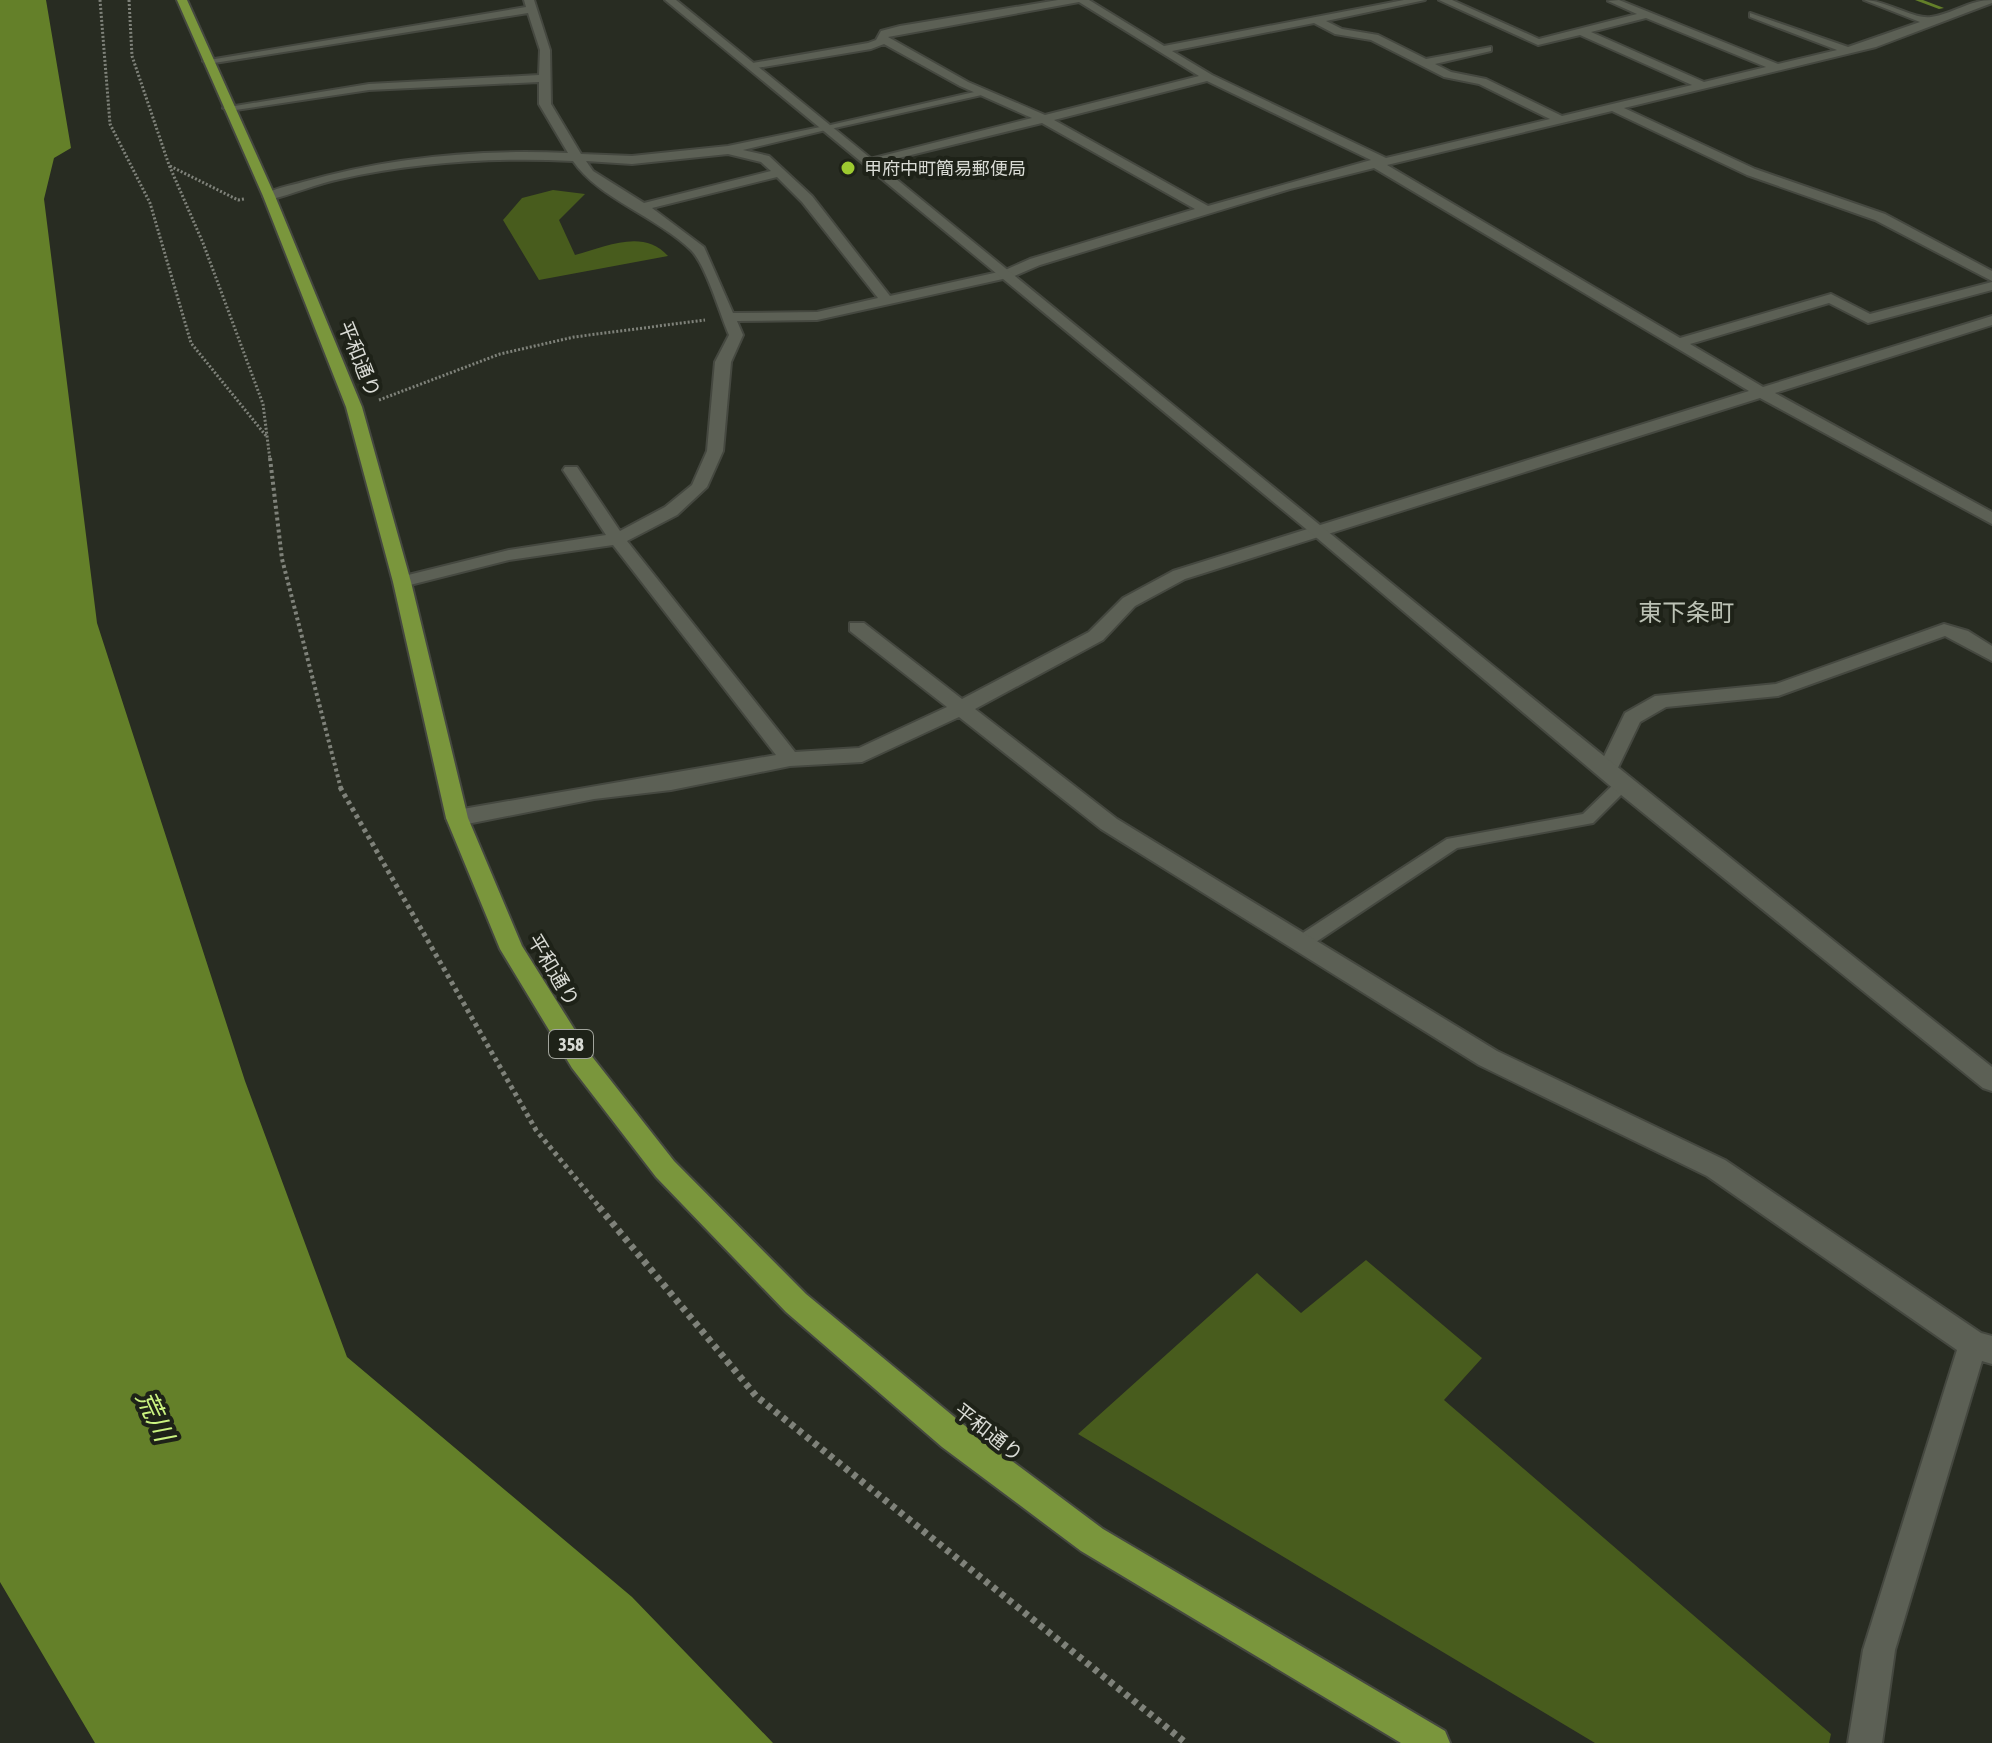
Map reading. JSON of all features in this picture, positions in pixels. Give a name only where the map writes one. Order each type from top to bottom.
[{"type":"highway","name":"平和通り","points":[[182,0],[269,196],[354,407],[402,582],[457,818],[512,949],[581,1061],[665,1169],[796,1303],[953,1436],[1092,1540],[1433,1743]]},
{"type":"street","points":[[670,0],[1317,529],[1614,779],[1992,1081]]},
{"type":"street","points":[[751,66],[871,46],[885,33],[925,24],[1076,0]]},
{"type":"street","points":[[1082,0],[1208,77],[1378,162],[1761,392],[1992,519]]},
{"type":"street","points":[[1164,49],[1420,0]]},
{"type":"street","points":[[1444,0],[1538,42],[1647,15]]},
{"type":"street","points":[[1869,0],[1931,22]]},
{"type":"street","points":[[730,317],[817,316],[1007,274],[1206,210],[1378,162],[1848,51],[1908,34],[1972,4],[1992,0]]},
{"type":"street","points":[[1613,1],[1777,68]]},
{"type":"street","points":[[208,61],[531,5],[545,50],[545,104],[576,156],[588,174],[642,207],[699,250],[730,317],[736,335],[723,362],[715,451],[699,487],[671,511],[617,539],[509,555],[402,582]]},
{"type":"street","points":[[1754,15],[1848,51]]},
{"type":"street","points":[[1316,20],[1339,32],[1374,37],[1448,75],[1482,81],[1559,119]]},
{"type":"street","points":[[1580,31],[1702,85]]},
{"type":"street","points":[[882,38],[983,92],[1044,119],[1206,210]]},
{"type":"street","points":[[1424,63],[1487,49]]},
{"type":"street","points":[[870,163],[1208,77]]},
{"type":"street","points":[[229,108],[369,87],[544,78]]},
{"type":"street","points":[[1612,107],[1751,172],[1880,217],[1992,277]]},
{"type":"street","points":[[269,196],[337,176],[450,157],[513,154],[576,156],[603,161],[728,150],[826,127]]},
{"type":"street","points":[[728,150],[765,159],[810,203],[888,302]]},
{"type":"street","points":[[642,207],[779,173]]},
{"type":"street","points":[[1678,343],[1831,298],[1868,319],[1992,286]]},
{"type":"street","points":[[457,818],[594,792],[671,783],[790,759],[862,755],[962,708],[1096,636],[1129,602],[1179,575],[1317,529],[1992,320]]},
{"type":"street","points":[[571,470],[617,539],[790,759]]},
{"type":"street","points":[[857,627],[1109,824],[1488,1058],[1716,1168],[1983,1347],[1879,1650],[1865,1743]]},
{"type":"street","points":[[1614,779],[1632,718],[1662,701],[1778,690],[1944,630],[1961,635],[1992,655]]},
{"type":"lane","points":[[826,127],[983,92]]},
{"type":"lane","points":[[1301,943],[1453,843],[1588,819],[1614,779]]},
{"type":"path","points":[[100,0],[110,124],[150,203],[191,343],[268,437]]},
{"type":"path","points":[[129,0],[132,56],[169,165],[203,243],[263,404],[282,559]]},
{"type":"path","points":[[169,165],[238,200],[269,196]]},
{"type":"path","points":[[354,407],[515,351],[574,337],[730,317]]},
{"type":"shaded area","points":[[553,190],[585,194],[559,220],[575,255],[611,244],[636,241],[658,248],[668,256],[539,280],[503,220],[522,198]]},
{"type":"shaded area","points":[[1366,1260],[1482,1358],[1444,1400],[1831,1734],[1829,1743],[1595,1743],[1078,1434],[1257,1273],[1301,1313]]},
{"type":"water","name":"荒川","points":[[0,0],[46,0],[71,148],[54,158],[44,199],[97,623],[245,1081],[347,1357],[632,1597],[773,1743],[95,1743],[0,1582]]},
{"type":"waterway","points":[[1918,0],[1941,8]]},
{"type":"place","name":"甲府中町簡易郵便局","points":[[848,168]]},
{"type":"district","name":"東下条町","points":[[1686,612]]}]
